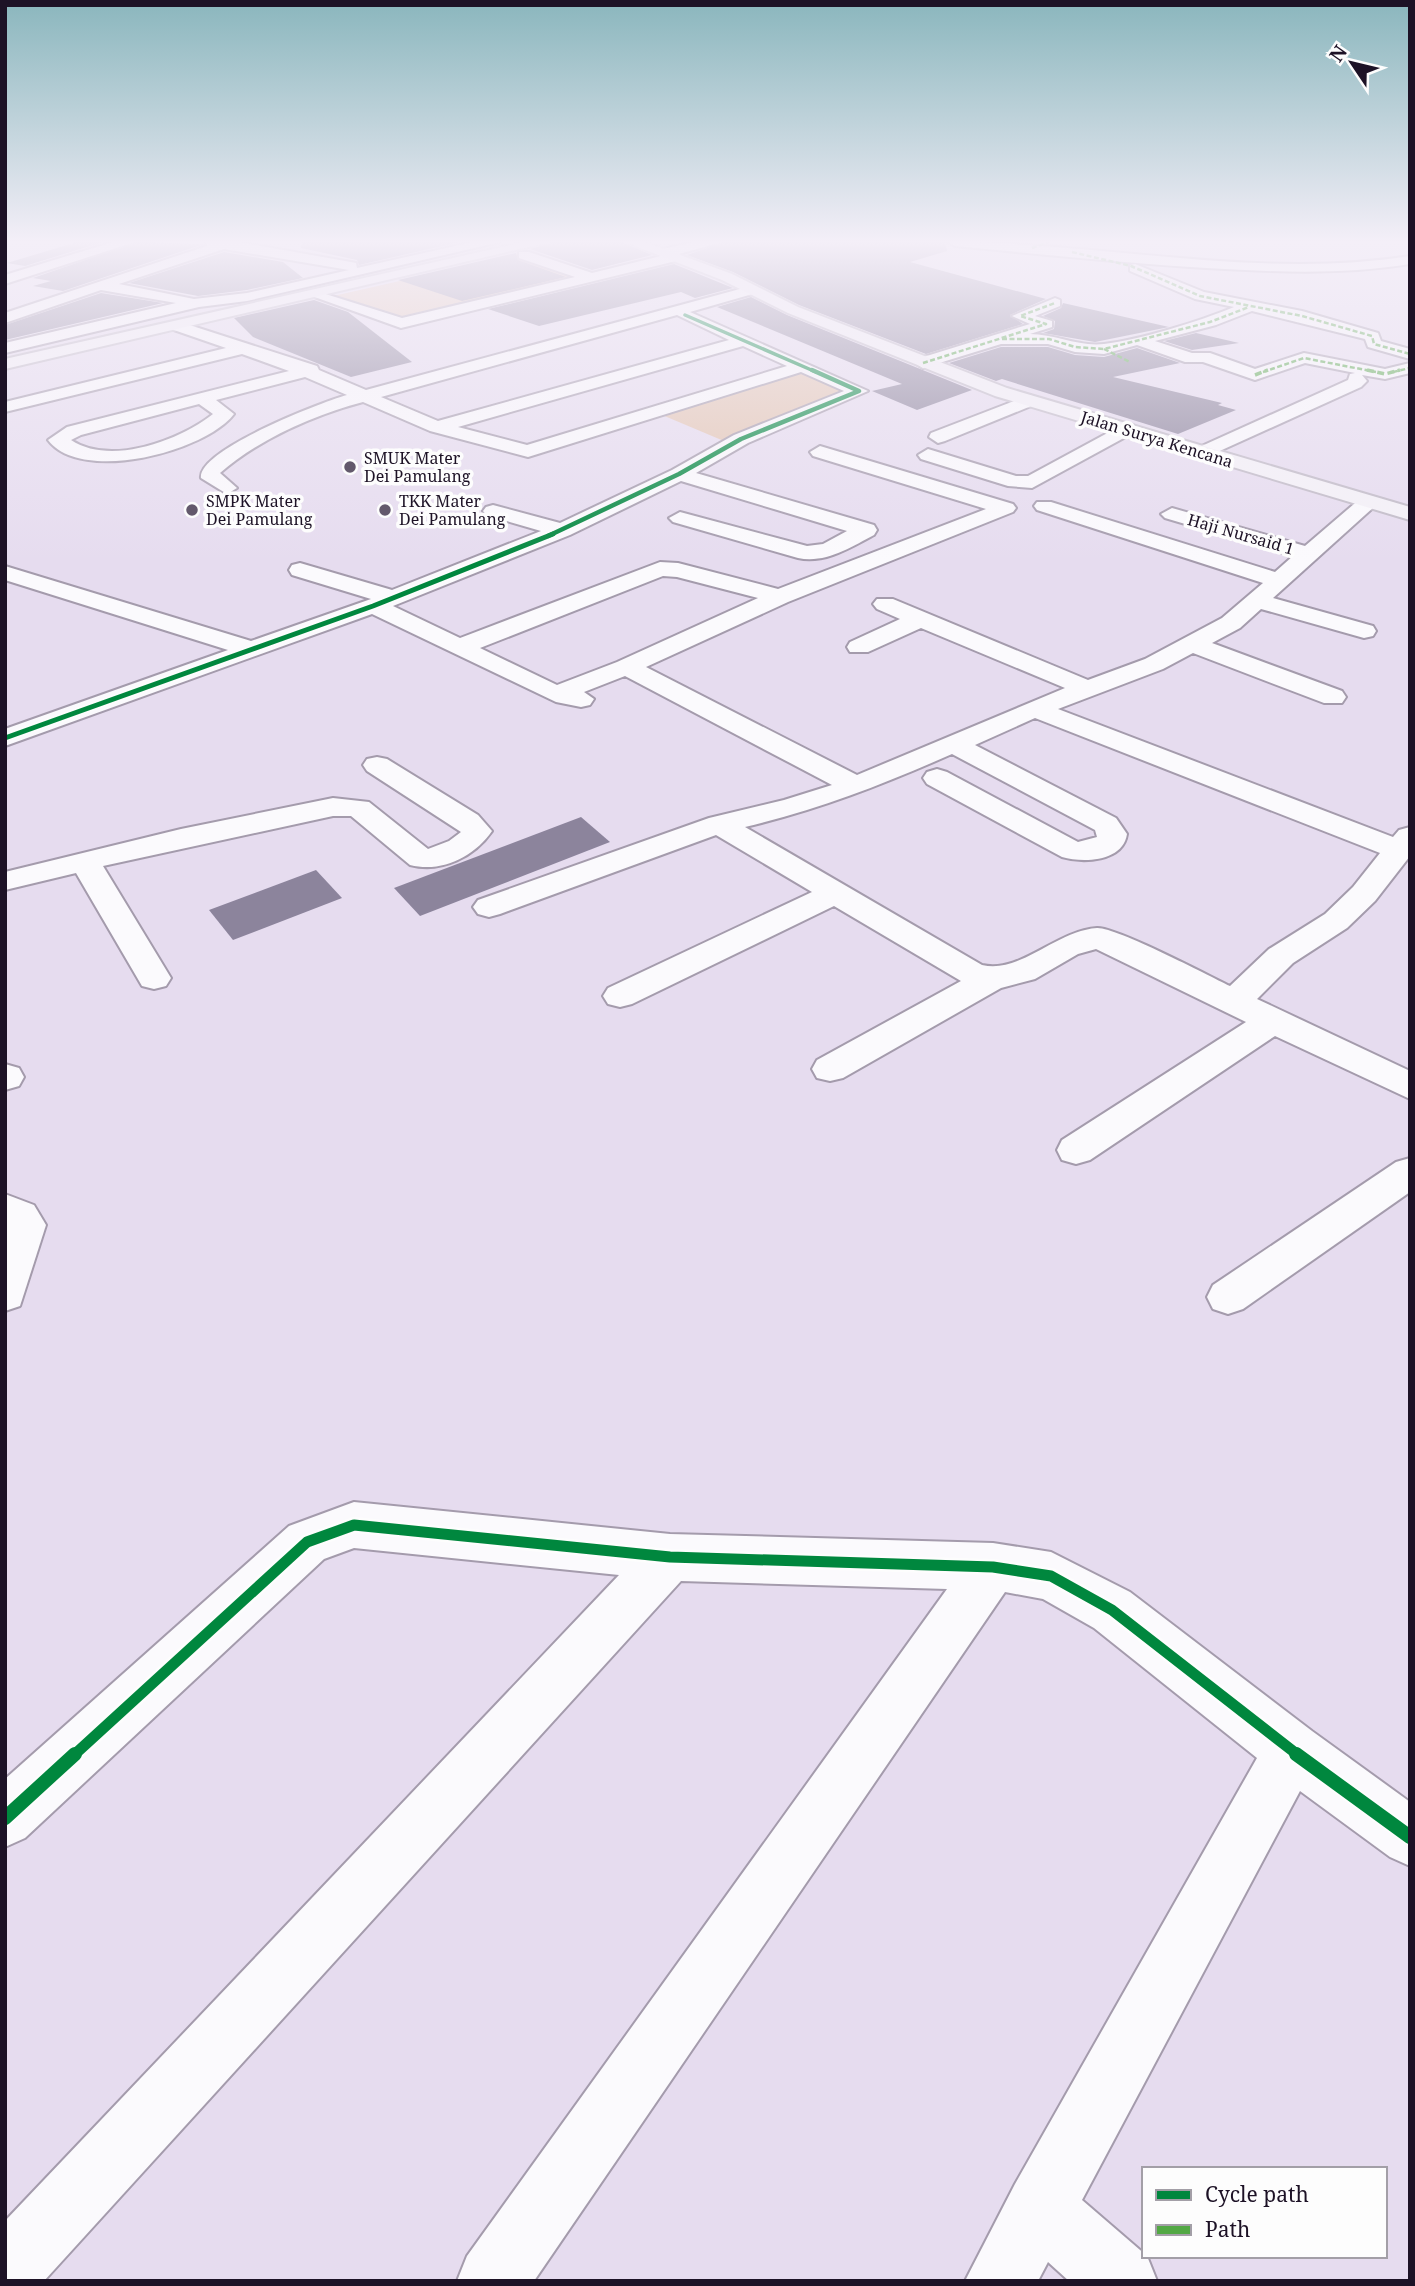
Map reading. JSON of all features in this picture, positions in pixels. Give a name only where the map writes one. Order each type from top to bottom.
[{"type":"main road","points":[[5,355],[34,349]]},
{"type":"main road","points":[[5,364],[74,349]]},
{"type":"main road","name":"Jalan Surya Kencana","points":[[891,349],[1030,400],[1410,514]]},
{"type":"street","points":[[5,407],[246,349]]},
{"type":"street","points":[[258,349],[374,395],[437,427],[528,452],[803,366]]},
{"type":"street","points":[[227,488],[211,478],[210,472],[222,460],[284,426],[374,395],[546,349]]},
{"type":"street","points":[[437,427],[717,349]]},
{"type":"street","points":[[5,738],[40,728],[383,602],[562,530],[680,474],[731,444],[859,391],[762,349]]},
{"type":"street","points":[[923,362],[969,349]]},
{"type":"street","points":[[1099,349],[1130,362]]},
{"type":"street","points":[[1163,349],[1191,358],[1204,357],[1251,374]]},
{"type":"street","points":[[1391,349],[1410,354]]},
{"type":"street","points":[[1257,353],[1289,363]]},
{"type":"street","points":[[1224,379],[1304,358],[1385,374],[1410,368]]},
{"type":"street","points":[[200,397],[225,414],[183,439],[157,450],[118,456],[79,452],[57,440],[74,430],[200,397],[314,369]]},
{"type":"street","points":[[1202,453],[1355,383],[1356,378]]},
{"type":"street","points":[[938,437],[1030,400]]},
{"type":"street","points":[[655,412],[680,423]]},
{"type":"street","points":[[929,455],[1014,482],[1032,482],[1126,429]]},
{"type":"street","points":[[706,433],[731,444]]},
{"type":"street","points":[[300,570],[383,602],[460,647],[556,694],[573,699],[597,698],[637,673],[780,597],[1006,508],[820,452]]},
{"type":"street","points":[[680,474],[866,530],[828,550],[806,553],[681,518]]},
{"type":"street","points":[[489,907],[719,824],[792,807],[856,786],[1034,709],[1154,664],[1231,623],[1368,502]]},
{"type":"street","points":[[1044,506],[1280,581]]},
{"type":"street","points":[[493,511],[562,530]]},
{"type":"street","name":"Haji Nursaid 1","points":[[1172,514],[1310,554]]},
{"type":"street","points":[[460,647],[660,569],[678,570],[780,597]]},
{"type":"street","points":[[5,573],[251,649]]},
{"type":"street","points":[[1259,601],[1364,631]]},
{"type":"street","points":[[885,604],[1086,688]]},
{"type":"street","points":[[859,647],[920,619]]},
{"type":"street","points":[[1194,645],[1333,697]]},
{"type":"street","points":[[637,673],[856,786]]},
{"type":"street","points":[[1034,709],[1404,843],[1364,894],[1336,921],[1281,956],[1234,1002]]},
{"type":"street","points":[[5,715],[40,728]]},
{"type":"street","points":[[936,778],[1073,851],[1091,851],[1111,841],[1112,834],[1106,824],[953,744]]},
{"type":"street","points":[[5,881],[181,838],[333,807],[359,808],[421,859],[434,859],[472,840],[477,831],[468,821],[377,765]]},
{"type":"street","points":[[719,824],[971,973],[989,980],[1008,979],[1085,938],[1100,938],[1410,1086]]},
{"type":"street","points":[[85,862],[155,978]]},
{"type":"street","points":[[620,996],[835,893]]},
{"type":"street","points":[[830,1069],[989,980]]},
{"type":"street","points":[[1076,1150],[1272,1021]]},
{"type":"street","points":[[1228,1297],[1410,1172]]},
{"type":"street","points":[[5,1209],[20,1216],[26,1225],[5,1294]]},
{"type":"street","points":[[5,1818],[307,1542],[354,1525],[670,1557],[993,1567],[1051,1576],[1086,1593],[1292,1751],[1410,1836]]},
{"type":"street","points":[[5,2272],[670,1557]]},
{"type":"street","points":[[492,2281],[993,1567]]},
{"type":"street","points":[[1000,2281],[1292,1751]]},
{"type":"street","points":[[1039,2208],[1122,2281]]},
{"type":"shaded area","points":[[803,366],[855,387],[731,444],[655,412]]},
{"type":"building","points":[[282,349],[395,349],[412,362],[351,377]]},
{"type":"building","points":[[817,349],[870,349],[972,390],[917,410],[872,391],[902,384]]},
{"type":"building","points":[[912,349],[943,349],[926,354]]},
{"type":"building","points":[[996,349],[1054,349],[1075,355],[1104,357],[1139,349],[1180,363],[1113,377],[1222,403],[1218,405],[1236,410],[1178,434],[1002,379],[996,381],[949,363]]},
{"type":"building","points":[[581,817],[610,842],[420,916],[394,888]]},
{"type":"building","points":[[316,870],[342,898],[233,940],[209,910]]},
{"type":"marked path","points":[[923,363],[968,349]]},
{"type":"marked path","points":[[1099,349],[1105,349]]},
{"type":"marked path","points":[[1104,349],[1130,362]]},
{"type":"marked path","points":[[1391,349],[1410,354]]},
{"type":"marked path","points":[[1255,375],[1304,358],[1385,374],[1410,368]]},
{"type":"cycle path","points":[[5,738],[373,606],[562,530],[679,474],[741,439],[859,391],[762,349]]},
{"type":"cycle path","points":[[5,1818],[307,1542],[354,1525],[670,1557],[993,1567],[1051,1576],[1112,1610],[1292,1751],[1410,1837]]},
{"type":"place","name":"SMUK Mater Dei Pamulang","points":[[350,467]]},
{"type":"place","name":"SMPK Mater Dei Pamulang","points":[[192,510]]},
{"type":"place","name":"TKK Mater Dei Pamulang","points":[[385,510]]}]
